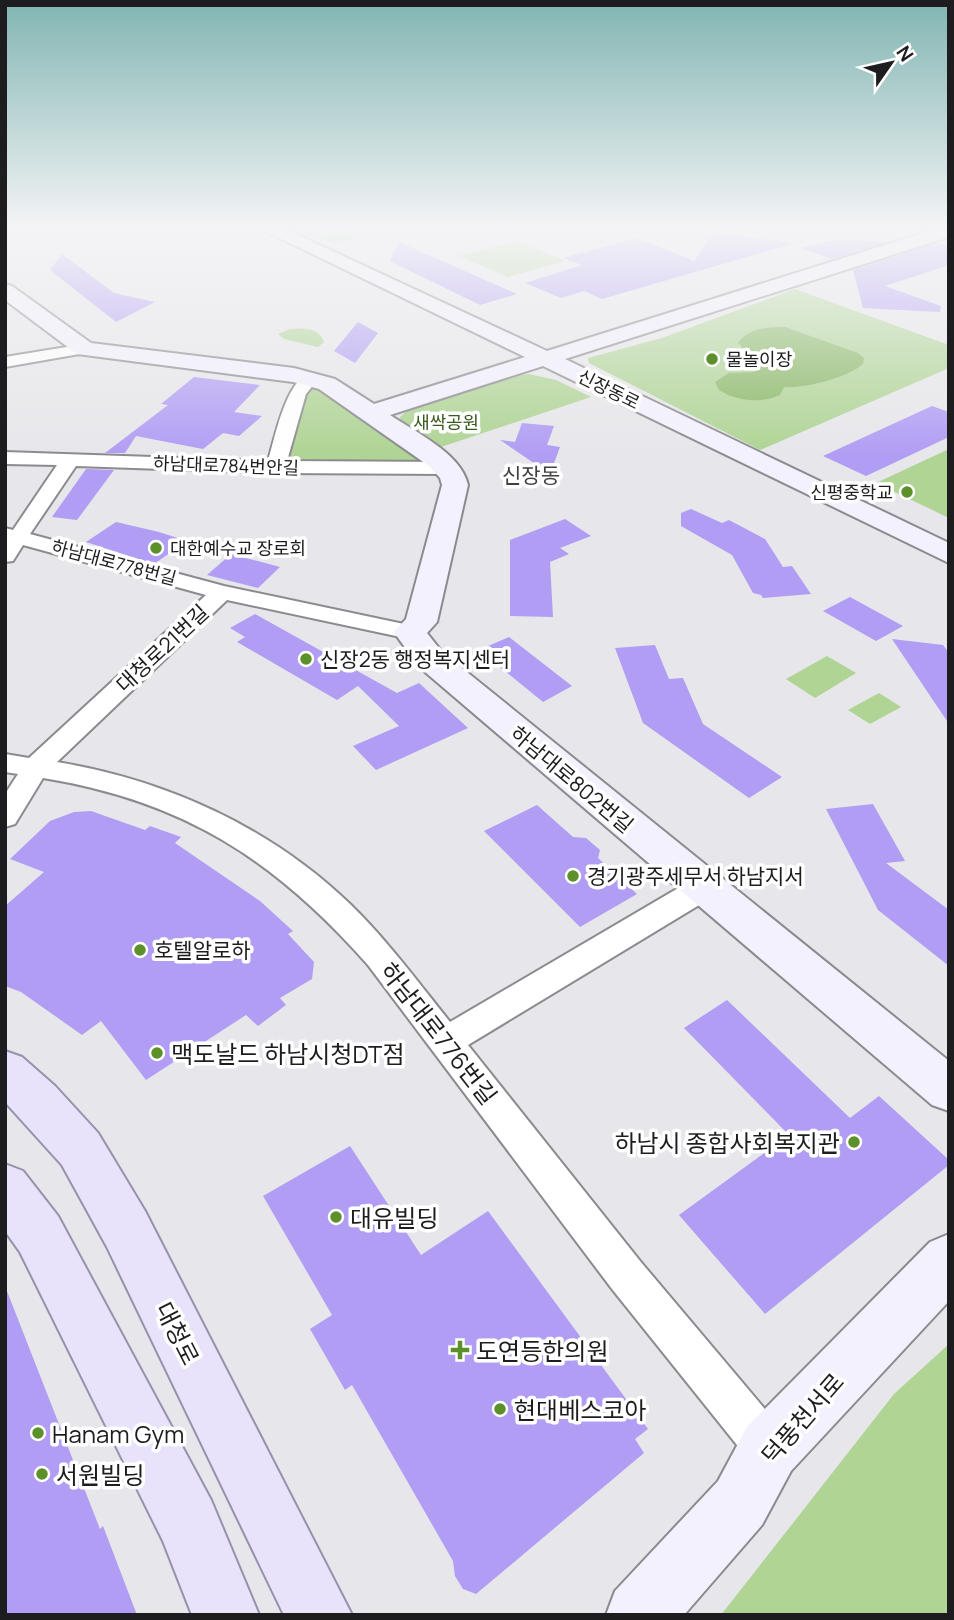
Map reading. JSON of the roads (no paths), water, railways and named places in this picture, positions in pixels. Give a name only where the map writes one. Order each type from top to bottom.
[{"type":"main road","name":"대청로","points":[[5,1072],[38,1101],[86,1160],[126,1229],[319,1615]]},
{"type":"main road","points":[[5,1188],[39,1234],[188,1523],[226,1615]]},
{"type":"street","points":[[23,304],[85,349]]},
{"type":"street","name":"신장동로","points":[[427,304],[949,554]]},
{"type":"street","points":[[370,413],[719,304]]},
{"type":"street","points":[[5,362],[85,349],[311,378],[327,384],[447,468],[455,485],[421,622],[410,632]]},
{"type":"street","points":[[276,467],[298,393],[311,378]]},
{"type":"street","name":"하남대로784번안길","points":[[5,458],[276,467],[447,468]]},
{"type":"street","points":[[5,556],[11,535],[71,459]]},
{"type":"street","name":"하남대로778번길","points":[[11,535],[222,592]]},
{"type":"street","name":"대청로21번길","points":[[5,817],[36,767],[222,592],[410,632]]},
{"type":"street","name":"하남대로802번길","points":[[410,632],[443,672],[949,1090]]},
{"type":"street","name":"하남대로776번길","points":[[5,763],[70,771],[160,796],[226,826],[297,872],[358,930],[687,1352],[769,1449]]},
{"type":"street","points":[[445,1042],[703,888]]},
{"type":"street","name":"덕풍천서로","points":[[639,1615],[740,1503],[769,1449],[949,1261]]},
{"type":"place","name":"물놀이장","points":[[712,359]]},
{"type":"place","name":"신평중학교","points":[[907,492]]},
{"type":"place","name":"대한예수교 장로회","points":[[156,548]]},
{"type":"place","name":"신장2동 행정복지센터","points":[[306,659]]},
{"type":"place","name":"경기광주세무서 하남지서","points":[[573,876]]},
{"type":"place","name":"호텔알로하","points":[[140,950]]},
{"type":"place","name":"맥도날드 하남시청DT점","points":[[157,1053]]},
{"type":"place","name":"하남시 종합사회복지관","points":[[854,1142]]},
{"type":"place","name":"대유빌딩","points":[[336,1217]]},
{"type":"place","name":"도연등한의원","points":[[460,1350]]},
{"type":"place","name":"현대베스코아","points":[[500,1409]]},
{"type":"place","name":"Hanam Gym","points":[[38,1433]]},
{"type":"place","name":"서원빌딩","points":[[42,1474]]},
{"type":"district","name":"신장동","points":[[531,475]]},
{"type":"park label","name":"새싹공원","points":[[446,422]]}]
